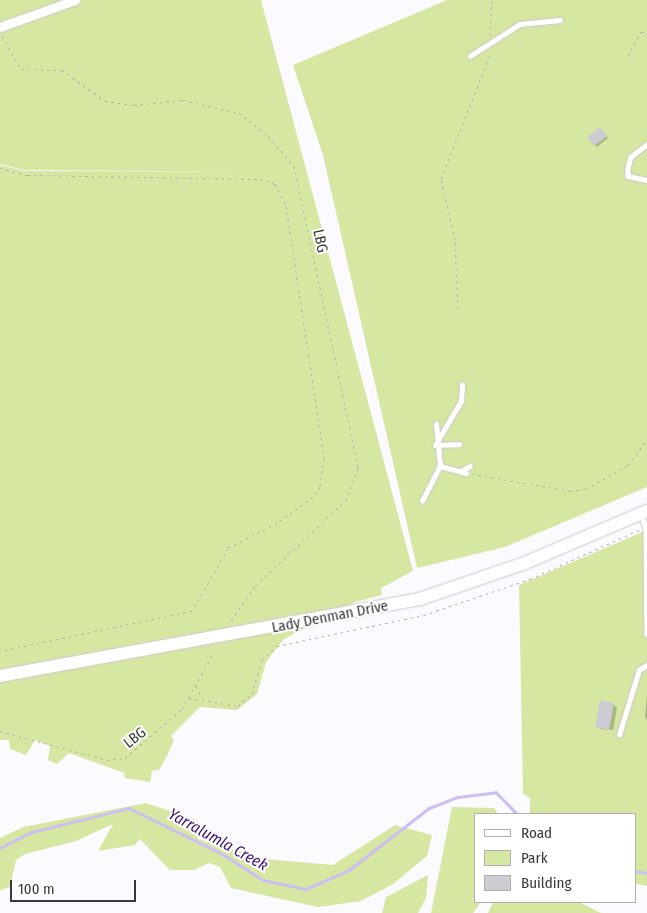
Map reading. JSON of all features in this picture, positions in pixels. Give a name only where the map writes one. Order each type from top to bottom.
[{"type":"street","points":[[0,29],[75,0]]},
{"type":"street","name":"Lady Denman Drive","points":[[0,676],[420,599],[499,573],[644,512]]},
{"type":"lane","points":[[470,56],[490,46],[520,24],[560,20]]},
{"type":"lane","points":[[647,145],[631,157],[628,176],[647,180]]},
{"type":"lane","points":[[436,445],[461,401],[462,385]]},
{"type":"lane","points":[[422,501],[440,466],[436,445],[436,424]]},
{"type":"lane","points":[[436,445],[459,444]]},
{"type":"lane","points":[[440,466],[464,472],[470,466]]},
{"type":"lane","points":[[644,512],[646,527],[647,634]]},
{"type":"lane","points":[[619,735],[638,670],[647,665]]},
{"type":"path","points":[[458,309],[455,240],[442,179],[490,46],[492,0]]},
{"type":"path","name":"LBG","points":[[0,29],[21,69],[62,70],[96,97],[122,104],[174,99],[229,109],[261,130],[294,166],[358,468],[347,499],[255,586],[231,621]]},
{"type":"path","points":[[628,56],[641,32],[647,31]]},
{"type":"path","points":[[0,168],[27,175],[260,179],[275,184],[286,206],[324,458],[320,487],[313,497],[277,523],[228,548],[192,611],[0,651]]},
{"type":"path","points":[[464,472],[570,491],[586,489],[628,465],[647,440]]},
{"type":"path","points":[[189,698],[202,698],[228,707],[245,702],[262,660],[283,644],[424,615],[530,578],[646,527]]},
{"type":"path","name":"LBG","points":[[0,731],[34,743],[119,760],[136,752],[171,721],[189,698],[214,652]]},
{"type":"path","points":[[196,685],[202,698]]},
{"type":"green space","points":[[0,0],[261,0],[413,571],[381,588],[382,595],[355,602],[284,639],[266,662],[257,694],[237,710],[200,707],[171,736],[174,740],[168,754],[159,770],[152,771],[150,782],[125,778],[124,773],[69,753],[57,764],[48,760],[50,746],[35,740],[26,755],[10,749],[9,740],[0,740],[0,165],[24,171],[290,172],[24,170],[0,164]]},
{"type":"green space","points":[[447,0],[647,0],[647,487],[505,547],[417,568],[323,155],[293,65]]},
{"type":"green space","points":[[647,530],[647,886],[637,884],[637,813],[530,813],[530,798],[523,794],[519,585]]},
{"type":"green space","points":[[146,803],[194,819],[198,839],[265,859],[333,865],[395,825],[432,835],[427,856],[393,884],[361,901],[318,907],[231,888],[220,867],[209,863],[194,870],[170,870],[140,839],[135,845],[98,851],[113,824],[76,841],[25,854],[16,860],[10,887],[0,890],[0,838],[23,827]]},
{"type":"green space","points":[[452,807],[494,808],[497,813],[474,813],[474,903],[480,903],[473,913],[431,913]]},
{"type":"green space","points":[[428,875],[426,898],[418,913],[382,913],[386,897]]},
{"type":"green space","points":[[493,903],[581,903],[601,913],[488,913]]},
{"type":"building","points":[[600,127],[607,136],[594,146],[587,137]]},
{"type":"building","points":[[600,700],[614,703],[609,730],[595,727]]},
{"type":"waterway","name":"Yarralumla Creek","points":[[0,848],[32,832],[129,808],[221,853],[263,880],[306,889],[349,870],[429,808],[458,797],[496,792],[516,813]]},
{"type":"waterway","name":"Yarralumla Creek","points":[[637,871],[647,873]]}]
